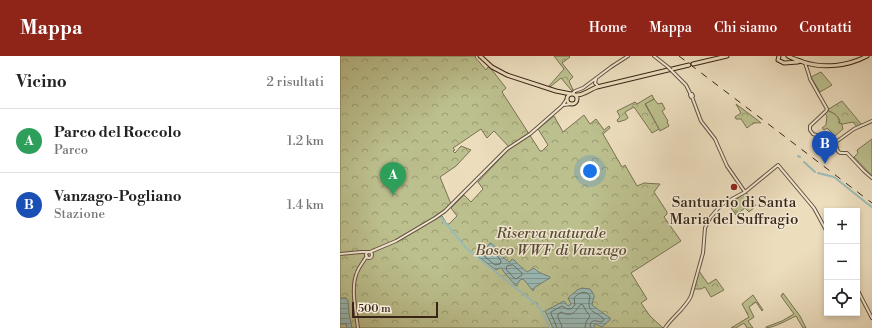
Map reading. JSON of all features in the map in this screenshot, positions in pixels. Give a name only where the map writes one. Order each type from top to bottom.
[{"type":"main road","points":[[480,56],[492,67],[507,76],[556,91],[563,94],[569,103],[574,103]]},
{"type":"main road","points":[[693,64],[727,56]]},
{"type":"main road","points":[[786,62],[789,60],[788,56],[806,63]]},
{"type":"main road","points":[[774,57],[779,58],[783,63],[796,61],[827,66],[854,62],[867,56]]},
{"type":"main road","points":[[556,91],[579,96],[591,89],[601,86],[689,65]]},
{"type":"main road","points":[[574,103],[585,92]]},
{"type":"main road","points":[[567,99],[568,95],[573,94]]},
{"type":"main road","points":[[573,94],[577,98],[574,103]]},
{"type":"street","points":[[573,94],[628,56]]},
{"type":"street","points":[[654,56],[686,84],[701,121],[715,139],[727,166],[745,192]]},
{"type":"street","points":[[806,63],[808,74]]},
{"type":"street","points":[[806,63],[810,79],[827,109],[812,123],[810,129],[813,134],[836,142]]},
{"type":"street","points":[[808,68],[813,64]]},
{"type":"street","points":[[597,78],[595,83],[601,86]]},
{"type":"street","points":[[340,254],[376,251],[440,215],[507,149],[530,134],[562,106],[567,99]]},
{"type":"street","points":[[562,106],[574,103]]},
{"type":"street","points":[[836,142],[854,129],[872,121]]},
{"type":"street","points":[[836,142],[836,146],[840,153],[847,153],[872,178]]},
{"type":"street","points":[[665,328],[688,302],[691,296],[703,253],[705,230],[709,219],[722,204],[745,192],[778,165],[814,208],[824,226]]},
{"type":"street","points":[[372,256],[376,251]]},
{"type":"street","points":[[363,252],[367,256],[372,256]]},
{"type":"street","points":[[370,252],[372,256]]},
{"type":"street","points":[[358,328],[354,284],[356,275],[363,261],[370,252]]},
{"type":"street","points":[[860,295],[872,318]]},
{"type":"green space","name":"Riserva naturale Bosco WWF di Vanzago","points":[[340,56],[476,56],[475,57],[486,70],[488,67],[492,70],[506,88],[502,92],[540,151],[548,145],[538,129],[554,116],[563,132],[584,115],[590,124],[596,119],[604,130],[609,126],[610,128],[603,134],[622,167],[625,165],[637,186],[644,183],[660,184],[654,192],[667,212],[664,217],[681,241],[631,273],[647,299],[641,303],[650,316],[663,328],[340,328]],"holes":[[[481,129],[487,138],[494,131],[510,148],[478,182],[483,189],[471,202],[464,195],[451,208],[457,216],[449,224],[447,224],[442,216],[439,216],[451,204],[440,177],[456,166],[471,150],[461,146],[455,153],[453,148]]]},
{"type":"green space","points":[[554,56],[570,57],[562,63],[573,77],[569,81],[573,90],[572,91],[561,78],[550,87],[549,86],[564,69]]},
{"type":"green space","points":[[821,72],[832,85],[820,92],[811,77]]},
{"type":"green space","points":[[652,95],[654,99],[645,104],[659,129],[652,133],[634,107],[625,112],[628,118],[618,122],[617,120],[620,117],[617,111],[635,102],[637,104]]},
{"type":"green space","points":[[654,99],[658,104],[662,103],[665,109],[662,111],[668,121],[669,126],[660,131],[645,103]]},
{"type":"green space","points":[[842,101],[862,125],[857,127],[853,122],[843,124],[839,123],[840,121],[836,115],[827,110]]},
{"type":"green space","points":[[736,104],[761,123],[753,124],[747,128],[741,119],[736,119],[735,117],[741,113]]},
{"type":"green space","points":[[827,110],[836,115],[839,123],[842,124],[843,129],[835,136],[827,128],[824,130],[822,128],[826,125],[827,116],[824,113]]},
{"type":"green space","points":[[872,139],[872,176],[854,157],[858,153],[857,150]]},
{"type":"green space","points":[[746,192],[756,206],[749,212],[745,208],[736,215],[729,205]]},
{"type":"green space","points":[[699,271],[708,284],[716,279],[724,290],[711,297],[705,287],[701,289],[694,289]]},
{"type":"green space","points":[[783,293],[800,316],[806,328],[803,328],[796,316],[778,325],[766,328],[794,314],[781,296]]},
{"type":"green space","points":[[753,295],[763,310],[762,311],[756,302],[749,307],[754,317],[748,321],[753,328],[747,328],[744,323],[736,328],[731,328],[749,317],[742,304]]},
{"type":"water","points":[[490,243],[509,262],[512,259],[527,272],[534,268],[550,278],[535,287],[533,291],[523,279],[520,280],[516,286],[502,268],[496,270],[479,257]]},
{"type":"water","points":[[582,288],[590,289],[594,295],[592,305],[610,318],[610,320],[602,327],[595,324],[595,328],[553,328],[545,311],[564,301],[568,306],[571,304],[568,298],[577,290]]},
{"type":"water","points":[[340,298],[346,298],[348,301],[352,328],[347,328],[346,324],[340,324]]},
{"type":"waterway","points":[[804,162],[815,172]]},
{"type":"waterway","points":[[818,173],[834,177],[864,201]]},
{"type":"waterway","points":[[865,202],[872,207]]},
{"type":"waterway","points":[[440,216],[467,249],[536,304],[541,310]]},
{"type":"waterway","points":[[541,310],[550,328]]},
{"type":"railway","points":[[679,56],[872,203]]},
{"type":"place","name":"Vanzago-Pogliano","points":[[825,164]]},
{"type":"place","name":"Santuario di Santa Maria del Suffragio","points":[[734,187]]},
{"type":"place","name":"Parco del Roccolo","points":[[393,195]]}]
